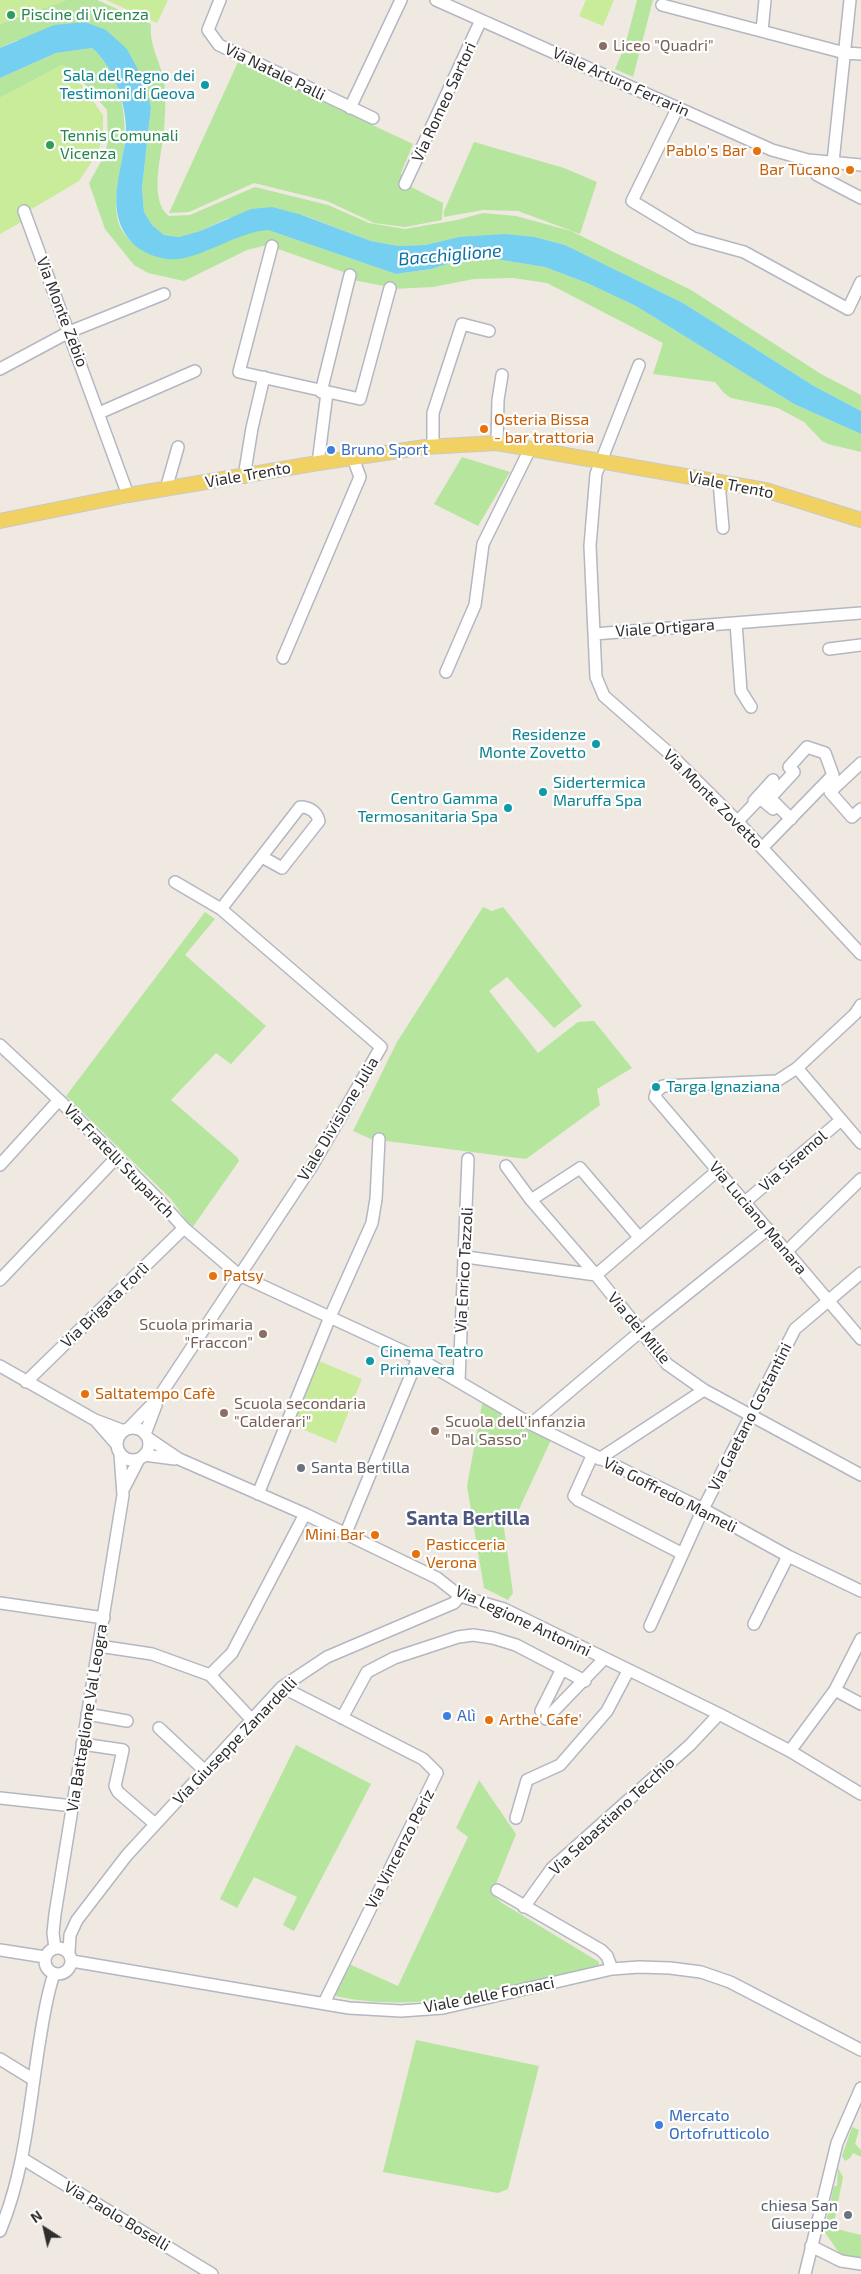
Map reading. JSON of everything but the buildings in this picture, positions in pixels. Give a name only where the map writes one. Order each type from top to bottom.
[{"type":"main road","name":"Viale Trento","points":[[0,521],[128,495],[318,463],[432,446],[497,443],[765,490],[861,520]]},
{"type":"street","name":"Via Natale Palli","points":[[220,0],[208,30],[219,45],[350,108]]},
{"type":"street","points":[[373,118],[350,108],[401,0]]},
{"type":"street","name":"Viale Arturo Ferrarin","points":[[436,0],[772,150],[808,160],[861,165]]},
{"type":"street","points":[[762,31],[765,0]]},
{"type":"street","points":[[833,162],[850,0]]},
{"type":"street","points":[[662,5],[845,52],[861,54]]},
{"type":"street","name":"Via Romeo Sartori","points":[[405,184],[482,20]]},
{"type":"street","points":[[678,107],[632,202],[693,238],[744,252],[848,309],[861,282]]},
{"type":"street","points":[[808,160],[817,175],[861,198]]},
{"type":"street","name":"Via Monte Zebio","points":[[24,211],[128,495]]},
{"type":"street","points":[[272,246],[239,372],[360,399],[390,288]]},
{"type":"street","points":[[318,463],[324,392],[350,275]]},
{"type":"street","points":[[0,369],[69,332],[164,294]]},
{"type":"street","points":[[432,446],[433,413],[462,324],[489,331]]},
{"type":"street","points":[[599,462],[639,365]]},
{"type":"street","points":[[99,413],[195,371]]},
{"type":"street","points":[[497,443],[498,400],[502,375]]},
{"type":"street","points":[[244,476],[252,428],[264,377]]},
{"type":"street","points":[[166,489],[178,447]]},
{"type":"street","points":[[446,672],[475,605],[483,544],[530,449]]},
{"type":"street","points":[[283,658],[360,477],[353,458]]},
{"type":"street","name":"Via Monte Zovetto","points":[[599,462],[596,474],[590,546],[596,677],[604,696],[669,753],[861,953]]},
{"type":"street","points":[[719,482],[722,528]]},
{"type":"street","name":"Viale Ortigara","points":[[594,634],[861,613],[861,618]]},
{"type":"street","name":"Viale Ortigara","points":[[736,623],[741,691],[751,707]]},
{"type":"street","points":[[829,649],[861,645]]},
{"type":"street","points":[[762,848],[789,821],[834,776],[825,753],[807,747],[789,767],[794,772],[770,798],[789,821]]},
{"type":"street","points":[[861,763],[830,792],[852,817],[861,808]]},
{"type":"street","points":[[736,821],[773,780]]},
{"type":"street","points":[[736,821],[761,798],[789,821]]},
{"type":"street","points":[[175,882],[221,909],[300,807],[313,811],[318,816],[319,821],[282,868],[262,858]]},
{"type":"street","name":"Viale Divisione Julia","points":[[126,1430],[159,1397],[312,1166],[381,1047],[221,909]]},
{"type":"street","points":[[861,1005],[854,1014],[797,1068],[861,1143]]},
{"type":"street","name":"Via Fratelli Stuparich","points":[[0,1045],[59,1100],[184,1228],[239,1275]]},
{"type":"street","name":"Via Luciano Manara","points":[[797,1068],[777,1081],[663,1086],[657,1091],[656,1097],[861,1340]]},
{"type":"street","points":[[0,1165],[59,1100]]},
{"type":"street","name":"Via Sisemol","points":[[745,1202],[841,1120]]},
{"type":"street","points":[[258,1494],[330,1316],[372,1223],[376,1199],[379,1139]]},
{"type":"street","points":[[0,1280],[116,1158]]},
{"type":"street","name":"Via Enrico Tazzoli","points":[[459,1381],[466,1257],[468,1159]]},
{"type":"street","name":"Via dei Mille","points":[[506,1166],[531,1200],[596,1275],[667,1364],[704,1390],[861,1475]]},
{"type":"street","points":[[531,1200],[580,1168],[639,1237]]},
{"type":"street","points":[[466,1257],[596,1275],[717,1171]]},
{"type":"street","points":[[787,1251],[861,1179]]},
{"type":"street","name":"Via Brigata Forlì","points":[[26,1382],[184,1228]]},
{"type":"street","points":[[531,1424],[641,1331],[768,1229]]},
{"type":"street","name":"Via Gaetano Costantini","points":[[650,1626],[703,1509],[795,1329],[861,1273]]},
{"type":"street","name":"Via Goffredo Mameli","points":[[239,1275],[418,1358],[531,1424],[703,1509],[788,1556],[861,1591]]},
{"type":"street","points":[[345,1535],[418,1358]]},
{"type":"street","points":[[0,1366],[95,1420],[126,1430],[137,1429],[146,1436],[148,1447],[142,1457],[128,1460],[95,1420]]},
{"type":"street","points":[[682,1553],[578,1500],[574,1496],[596,1457],[704,1390]]},
{"type":"street","name":"Viale Divisione Julia","points":[[146,1436],[159,1397]]},
{"type":"street","points":[[118,1450],[119,1436],[126,1430]]},
{"type":"street","name":"Via Legione Antonini","points":[[146,1436],[179,1459],[304,1514],[437,1578],[460,1596],[504,1609],[604,1660],[720,1714],[790,1751],[861,1794]]},
{"type":"street","name":"Via Battaglione Val Leogra","points":[[55,1948],[53,1933],[123,1489],[118,1450]]},
{"type":"street","name":"Via Legione Antonini","points":[[142,1457],[179,1459]]},
{"type":"street","name":"Via Battaglione Val Leogra","points":[[123,1489],[142,1457]]},
{"type":"street","points":[[210,1675],[232,1653],[304,1514]]},
{"type":"street","points":[[754,1624],[788,1556]]},
{"type":"street","name":"Via Giuseppe Zanardelli","points":[[70,1956],[70,1935],[77,1920],[127,1855],[282,1687],[327,1657],[454,1603],[460,1596]]},
{"type":"street","points":[[0,1603],[104,1618]]},
{"type":"street","points":[[342,1718],[367,1672],[394,1658],[458,1636],[473,1635],[493,1638],[516,1645],[585,1681]]},
{"type":"street","points":[[790,1751],[835,1690],[861,1639]]},
{"type":"street","points":[[99,1646],[152,1654],[210,1675],[252,1720]]},
{"type":"street","points":[[562,1669],[541,1711],[546,1719],[604,1660]]},
{"type":"street","points":[[516,1818],[527,1780],[560,1765],[607,1711],[628,1671]]},
{"type":"street","name":"Via Vincenzo Periz","points":[[282,1687],[423,1759],[434,1768],[437,1777],[324,2004]]},
{"type":"street","points":[[835,1690],[861,1704]]},
{"type":"street","points":[[87,1714],[127,1721]]},
{"type":"street","name":"Via Sebastiano Tecchio","points":[[524,1907],[552,1868],[690,1744],[720,1714]]},
{"type":"street","points":[[159,1728],[205,1771]]},
{"type":"street","points":[[82,1744],[123,1750],[115,1786],[118,1792],[155,1824]]},
{"type":"street","points":[[0,1798],[73,1806]]},
{"type":"street","points":[[497,1890],[601,1950],[607,1956],[612,1969]]},
{"type":"street","points":[[55,1948],[65,1949],[70,1956],[66,1972],[54,1974],[46,1968],[45,1957],[49,1951],[55,1948]]},
{"type":"street","points":[[0,1950],[45,1957]]},
{"type":"street","name":"Viale delle Fornaci","points":[[70,1956],[324,2004],[401,2011],[443,2008],[612,1969],[662,1967],[701,1972],[730,1982],[861,2050]]},
{"type":"street","points":[[0,2231],[10,2206],[23,2159],[46,2001],[54,1974]]},
{"type":"street","points":[[0,2059],[34,2080]]},
{"type":"street","points":[[805,2274],[837,2143],[861,2088]]},
{"type":"street","name":"Via Paolo Boselli","points":[[23,2159],[212,2274]]},
{"type":"street","points":[[811,2246],[841,2261],[860,2265]]},
{"type":"green space","name":"Piscine di Vicenza","points":[[0,0],[66,0],[0,24]]},
{"type":"green space","points":[[66,0],[97,0],[151,24],[153,44],[163,76],[165,97],[164,131],[158,176],[159,199],[163,209],[169,216],[190,215],[255,187],[328,205],[369,223],[405,229],[457,220],[483,213],[516,216],[571,231],[691,290],[821,374],[861,395],[861,411],[814,386],[683,303],[565,245],[535,237],[459,237],[425,245],[398,246],[371,241],[303,215],[228,218],[200,231],[179,237],[164,235],[152,225],[144,212],[142,188],[151,107],[127,49],[17,40],[0,48],[0,24]]},
{"type":"green space","name":"Piscine di Vicenza","points":[[106,0],[168,0],[157,23]]},
{"type":"green space","points":[[586,0],[614,0],[603,26],[579,16]]},
{"type":"green space","points":[[637,0],[653,0],[633,77],[615,69],[625,46]]},
{"type":"green space","points":[[92,48],[111,72],[121,99],[125,129],[116,207],[120,227],[132,243],[235,237],[253,230],[268,230],[396,274],[431,269],[460,260],[489,258],[545,267],[587,283],[636,306],[794,404],[861,434],[861,452],[822,441],[804,422],[778,408],[731,398],[715,382],[653,374],[663,343],[547,283],[513,278],[474,279],[433,287],[392,289],[393,285],[385,283],[384,286],[348,279],[349,274],[267,245],[247,250],[184,281],[148,273],[134,265],[105,229],[89,183],[103,158],[108,142],[107,110],[74,72],[62,65],[0,98],[0,78],[56,53]]},
{"type":"green space","points":[[238,62],[413,144],[401,173],[405,184],[443,203],[442,220],[405,227],[374,223],[327,201],[254,183],[189,212],[169,213]]},
{"type":"green space","name":"Tennis Comunali Vicenza","points":[[62,65],[69,68],[103,115],[103,137],[97,154],[79,181],[30,210],[32,216],[0,234],[0,98]]},
{"type":"green space","points":[[474,142],[564,168],[597,182],[580,234],[518,211],[483,210],[444,217],[444,211]]},
{"type":"green space","points":[[462,457],[510,472],[478,526],[434,504]]},
{"type":"green space","points":[[483,907],[492,911],[503,907],[582,1006],[554,1028],[507,977],[489,991],[538,1053],[578,1022],[594,1021],[632,1068],[597,1089],[600,1105],[526,1159],[371,1139],[353,1131],[397,1042]]},
{"type":"green space","points":[[205,912],[215,919],[185,955],[266,1026],[231,1064],[216,1053],[171,1100],[237,1157],[239,1161],[192,1228],[171,1199],[66,1096]]},
{"type":"green space","points":[[319,1361],[362,1379],[336,1443],[292,1425]]},
{"type":"green space","points":[[483,1399],[551,1440],[514,1520],[502,1514],[513,1593],[508,1600],[484,1588],[467,1486]]},
{"type":"green space","points":[[296,1745],[371,1784],[294,1931],[283,1925],[297,1897],[254,1877],[237,1908],[220,1899]]},
{"type":"green space","points":[[479,1780],[516,1834],[492,1894],[502,1903],[599,1962],[599,1968],[499,1990],[433,2001],[366,2001],[331,1995],[349,1964],[398,1986],[468,1837],[456,1828]]},
{"type":"green space","points":[[416,2040],[539,2066],[508,2189],[498,2193],[383,2172]]},
{"type":"green space","points":[[852,2127],[859,2130],[855,2144],[861,2150],[861,2157],[853,2153],[845,2161],[842,2156]]},
{"type":"green space","points":[[838,2168],[843,2177],[833,2228],[861,2235],[861,2259],[842,2257],[824,2231],[834,2186],[837,2186]]},
{"type":"water","name":"Bacchiglione","points":[[85,22],[106,30],[127,49],[143,79],[151,107],[142,188],[144,212],[152,225],[164,235],[179,237],[200,231],[251,209],[272,207],[302,215],[371,241],[398,246],[425,245],[459,237],[505,234],[535,237],[565,245],[683,303],[814,386],[861,411],[861,434],[794,404],[636,306],[587,283],[545,267],[489,258],[460,260],[431,269],[396,274],[268,230],[242,236],[203,252],[179,259],[161,258],[145,252],[135,246],[128,238],[117,212],[116,198],[125,141],[125,117],[120,95],[112,74],[99,55],[92,48],[56,53],[0,78],[0,48],[54,25]]},
{"type":"place","name":"Piscine di Vicenza","points":[[11,15]]},
{"type":"place","name":"Liceo \"Quadri\"","points":[[603,46]]},
{"type":"place","name":"Sala del Regno dei Testimoni di Geova","points":[[205,85]]},
{"type":"place","name":"Tennis Comunali Vicenza","points":[[50,145]]},
{"type":"place","name":"Pablo's Bar","points":[[757,151]]},
{"type":"place","name":"Bar Tucano","points":[[850,170]]},
{"type":"place","name":"Osteria Bissa - bar trattoria","points":[[484,429]]},
{"type":"place","name":"Bruno Sport","points":[[331,450]]},
{"type":"place","name":"Residenze Monte Zovetto","points":[[596,744]]},
{"type":"place","name":"Sidertermica Maruffa Spa","points":[[543,792]]},
{"type":"place","name":"Centro Gamma Termosanitaria Spa","points":[[508,808]]},
{"type":"place","name":"Targa Ignaziana","points":[[656,1087]]},
{"type":"place","name":"Patsy","points":[[213,1276]]},
{"type":"place","name":"Scuola primaria \"Fraccon\"","points":[[263,1334]]},
{"type":"place","name":"Cinema Teatro Primavera","points":[[370,1361]]},
{"type":"place","name":"Saltatempo Cafè","points":[[85,1394]]},
{"type":"place","name":"Scuola secondaria \"Calderari\"","points":[[224,1413]]},
{"type":"place","name":"Scuola dell'infanzia \"Dal Sasso\"","points":[[435,1431]]},
{"type":"place","name":"Santa Bertilla","points":[[301,1468]]},
{"type":"place","name":"Mini Bar","points":[[375,1535]]},
{"type":"place","name":"Pasticceria Verona","points":[[416,1554]]},
{"type":"place","name":"Alì","points":[[447,1716]]},
{"type":"place","name":"Arthe' Cafe'","points":[[489,1720]]},
{"type":"place","name":"Mercato Ortofrutticolo","points":[[659,2125]]},
{"type":"place","name":"chiesa San Giuseppe","points":[[848,2215]]},
{"type":"district","name":"Santa Bertilla","points":[[468,1519]]}]
